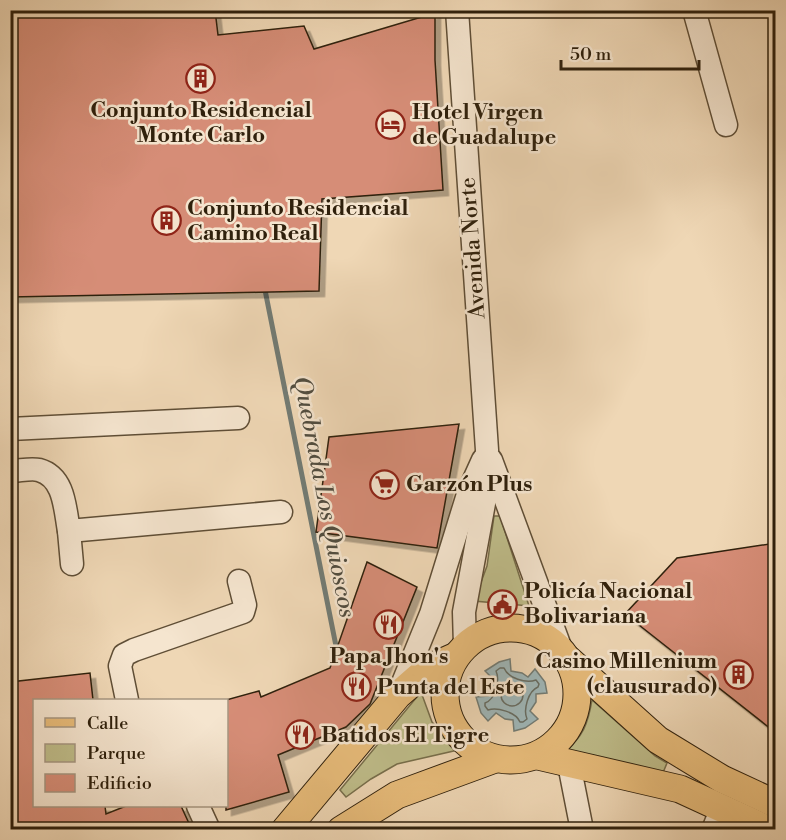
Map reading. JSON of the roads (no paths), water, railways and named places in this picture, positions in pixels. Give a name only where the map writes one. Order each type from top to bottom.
[{"type":"main road","points":[[285,830],[398,694],[429,668],[460,651],[482,634],[503,628],[525,629],[546,637],[658,740],[722,779],[776,804]]},
{"type":"main road","points":[[460,651],[447,676],[445,697],[449,718],[460,736],[476,750],[495,759],[517,761],[538,756],[554,746],[567,732],[575,714],[578,696],[575,677],[565,656]]},
{"type":"main road","points":[[538,756],[680,789],[718,819],[769,830]]},
{"type":"main road","points":[[341,830],[397,795],[495,759]]},
{"type":"street","name":"Avenida Norte","points":[[457,10],[487,450],[485,498],[464,612],[460,651]]},
{"type":"street","points":[[694,10],[726,125]]},
{"type":"street","points":[[10,429],[238,418]]},
{"type":"street","name":"Avenida Norte","points":[[487,450],[565,656]]},
{"type":"street","points":[[398,694],[430,614],[469,491],[487,450]]},
{"type":"street","points":[[10,471],[38,469],[57,483],[62,492],[72,564]]},
{"type":"street","points":[[69,531],[281,512]]},
{"type":"street","points":[[127,699],[120,666],[124,655],[243,612],[245,605],[239,581]]},
{"type":"street","points":[[569,764],[582,830]]},
{"type":"street","points":[[198,807],[209,830]]},
{"type":"water","points":[[510,659],[511,671],[528,677],[535,669],[545,682],[547,693],[536,694],[536,702],[530,711],[538,719],[525,728],[514,731],[513,720],[505,719],[496,713],[488,721],[481,713],[476,697],[488,696],[488,689],[493,679],[485,671],[499,662]]},
{"type":"waterway","name":"Quebrada Los Quioscos","points":[[264,285],[338,656]]},
{"type":"place","name":"Conjunto Residencial Monte Carlo","points":[[201,78]]},
{"type":"place","name":"Hotel Virgen de Guadalupe","points":[[391,125]]},
{"type":"place","name":"Conjunto Residencial Camino Real","points":[[166,221]]},
{"type":"place","name":"Garzón Plus","points":[[385,484]]},
{"type":"place","name":"Policía Nacional Bolivariana","points":[[503,604]]},
{"type":"place","name":"Papa Jhon's","points":[[389,624]]},
{"type":"place","name":"Casino Millenium (clausurado)","points":[[738,674]]},
{"type":"place","name":"Punta del Este","points":[[356,687]]},
{"type":"place","name":"Batidos El Tigre","points":[[300,735]]}]
